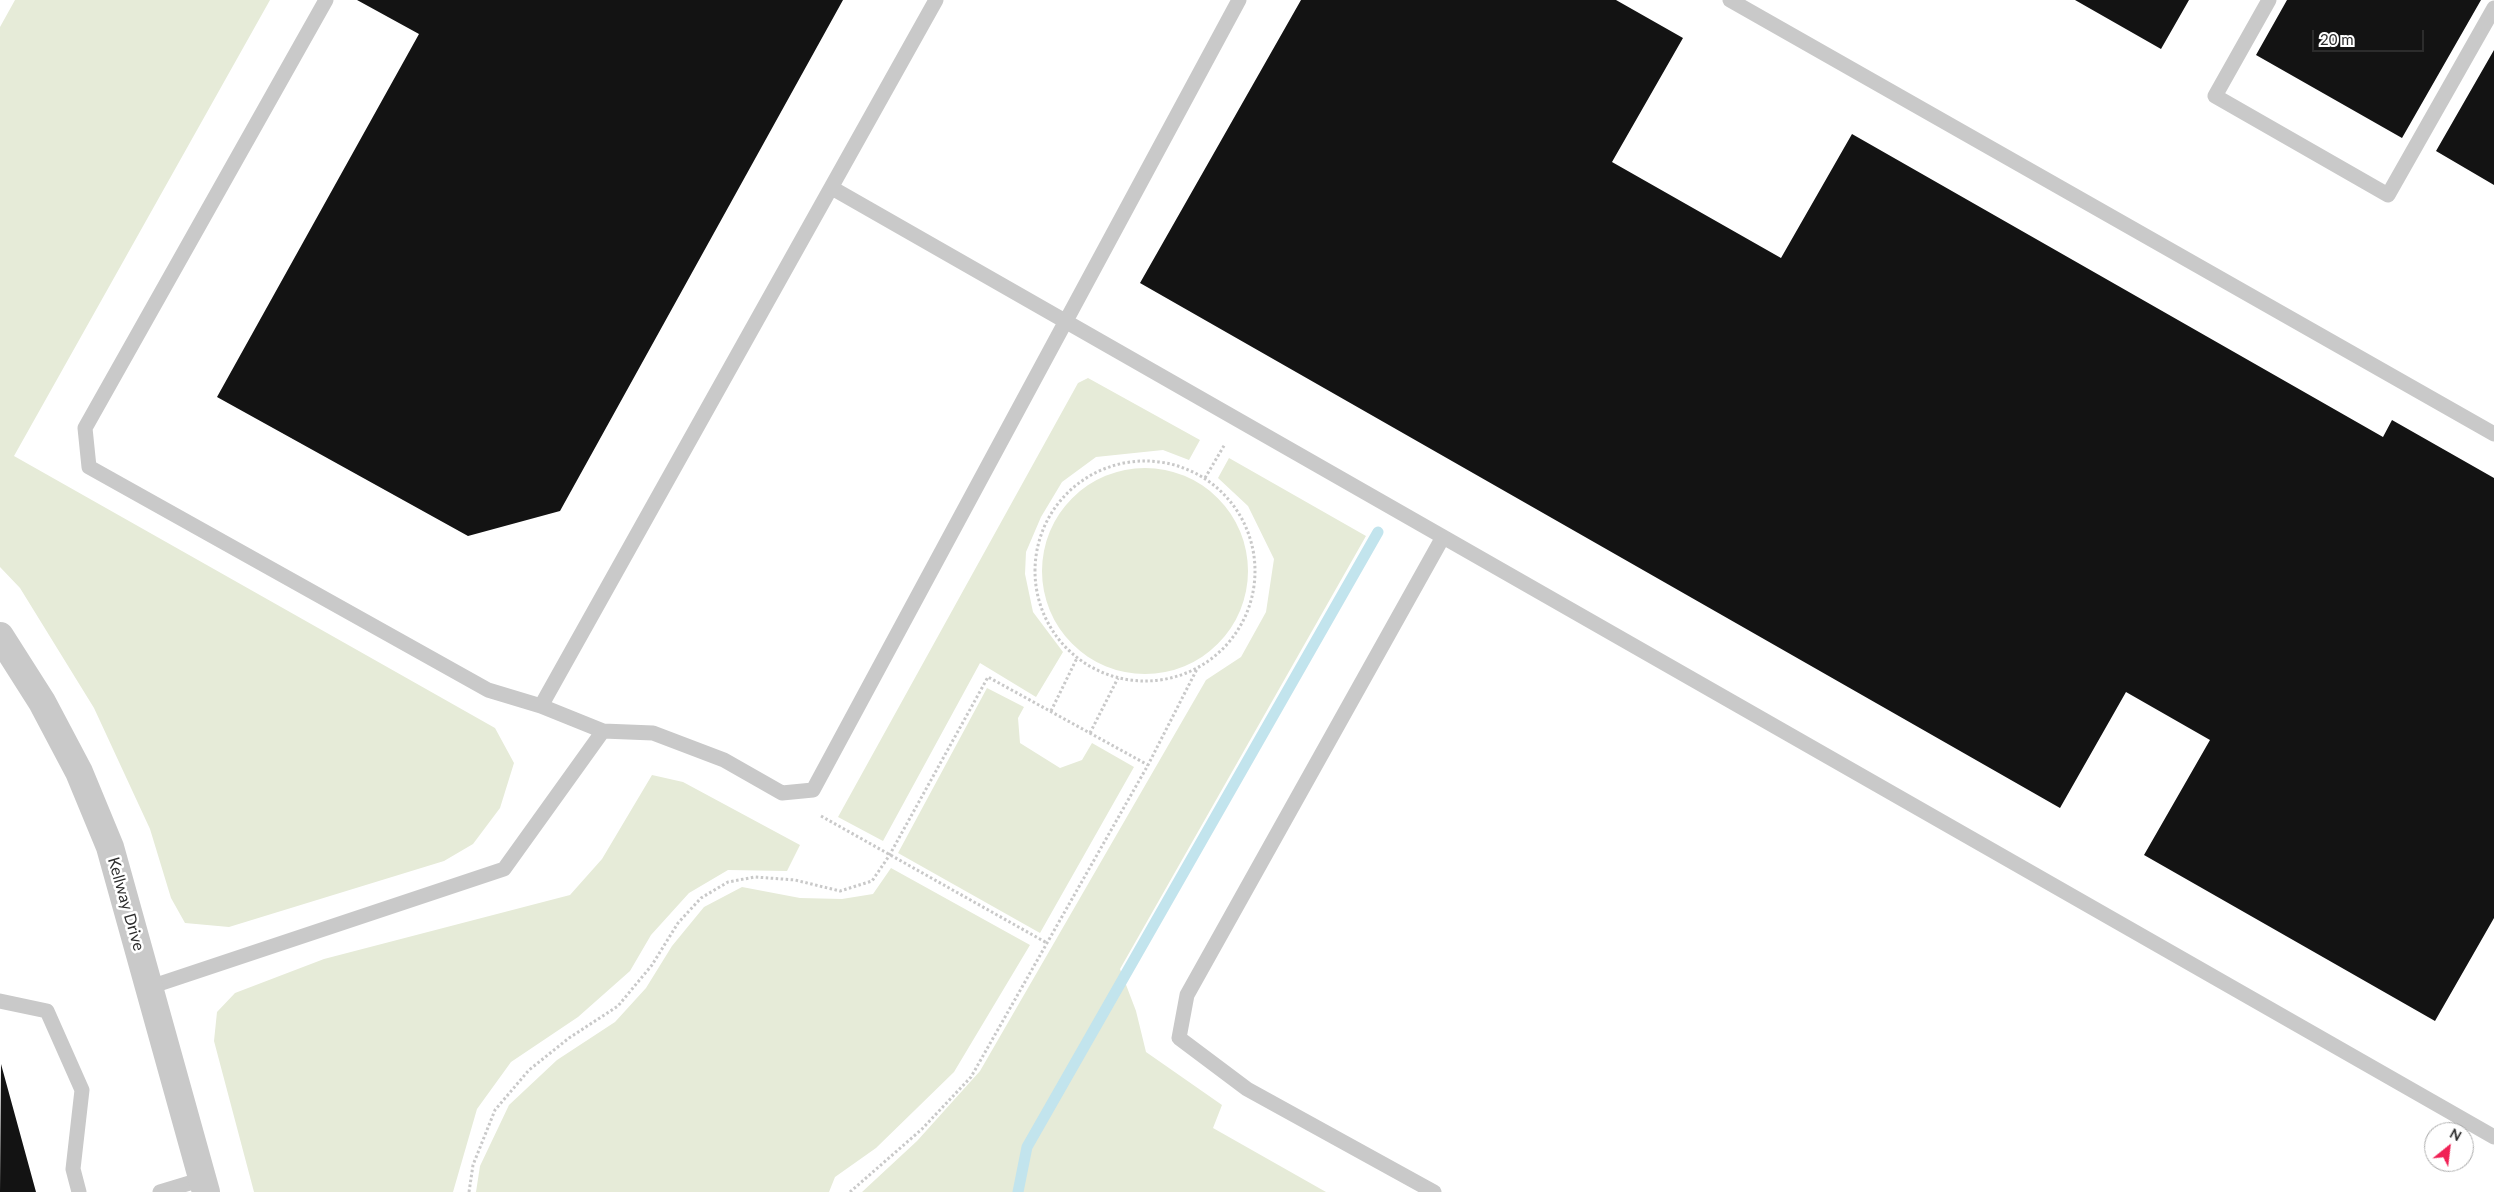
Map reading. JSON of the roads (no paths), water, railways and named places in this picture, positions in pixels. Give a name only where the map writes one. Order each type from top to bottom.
[{"type":"street","name":"Kellway Drive","points":[[0,636],[42,702],[79,772],[110,847],[205,1186]]},
{"type":"lane","points":[[326,0],[85,428],[89,468],[488,690],[540,706],[603,731],[653,732],[724,760],[782,793],[813,790],[1239,0]]},
{"type":"lane","points":[[540,706],[936,0]]},
{"type":"lane","points":[[1730,0],[2494,434]]},
{"type":"lane","points":[[2269,0],[2215,96],[2388,195],[2494,8]]},
{"type":"lane","points":[[832,188],[2494,1137]]},
{"type":"lane","points":[[1434,1192],[1247,1089],[1179,1038],[1187,995],[1443,537]]},
{"type":"lane","points":[[150,987],[504,869],[603,731]]},
{"type":"lane","points":[[0,1001],[47,1011],[82,1090],[73,1169],[79,1192]]},
{"type":"lane","points":[[160,1192],[205,1186]]},
{"type":"waterway","points":[[1018,1192],[1027,1147],[1378,532]]}]
